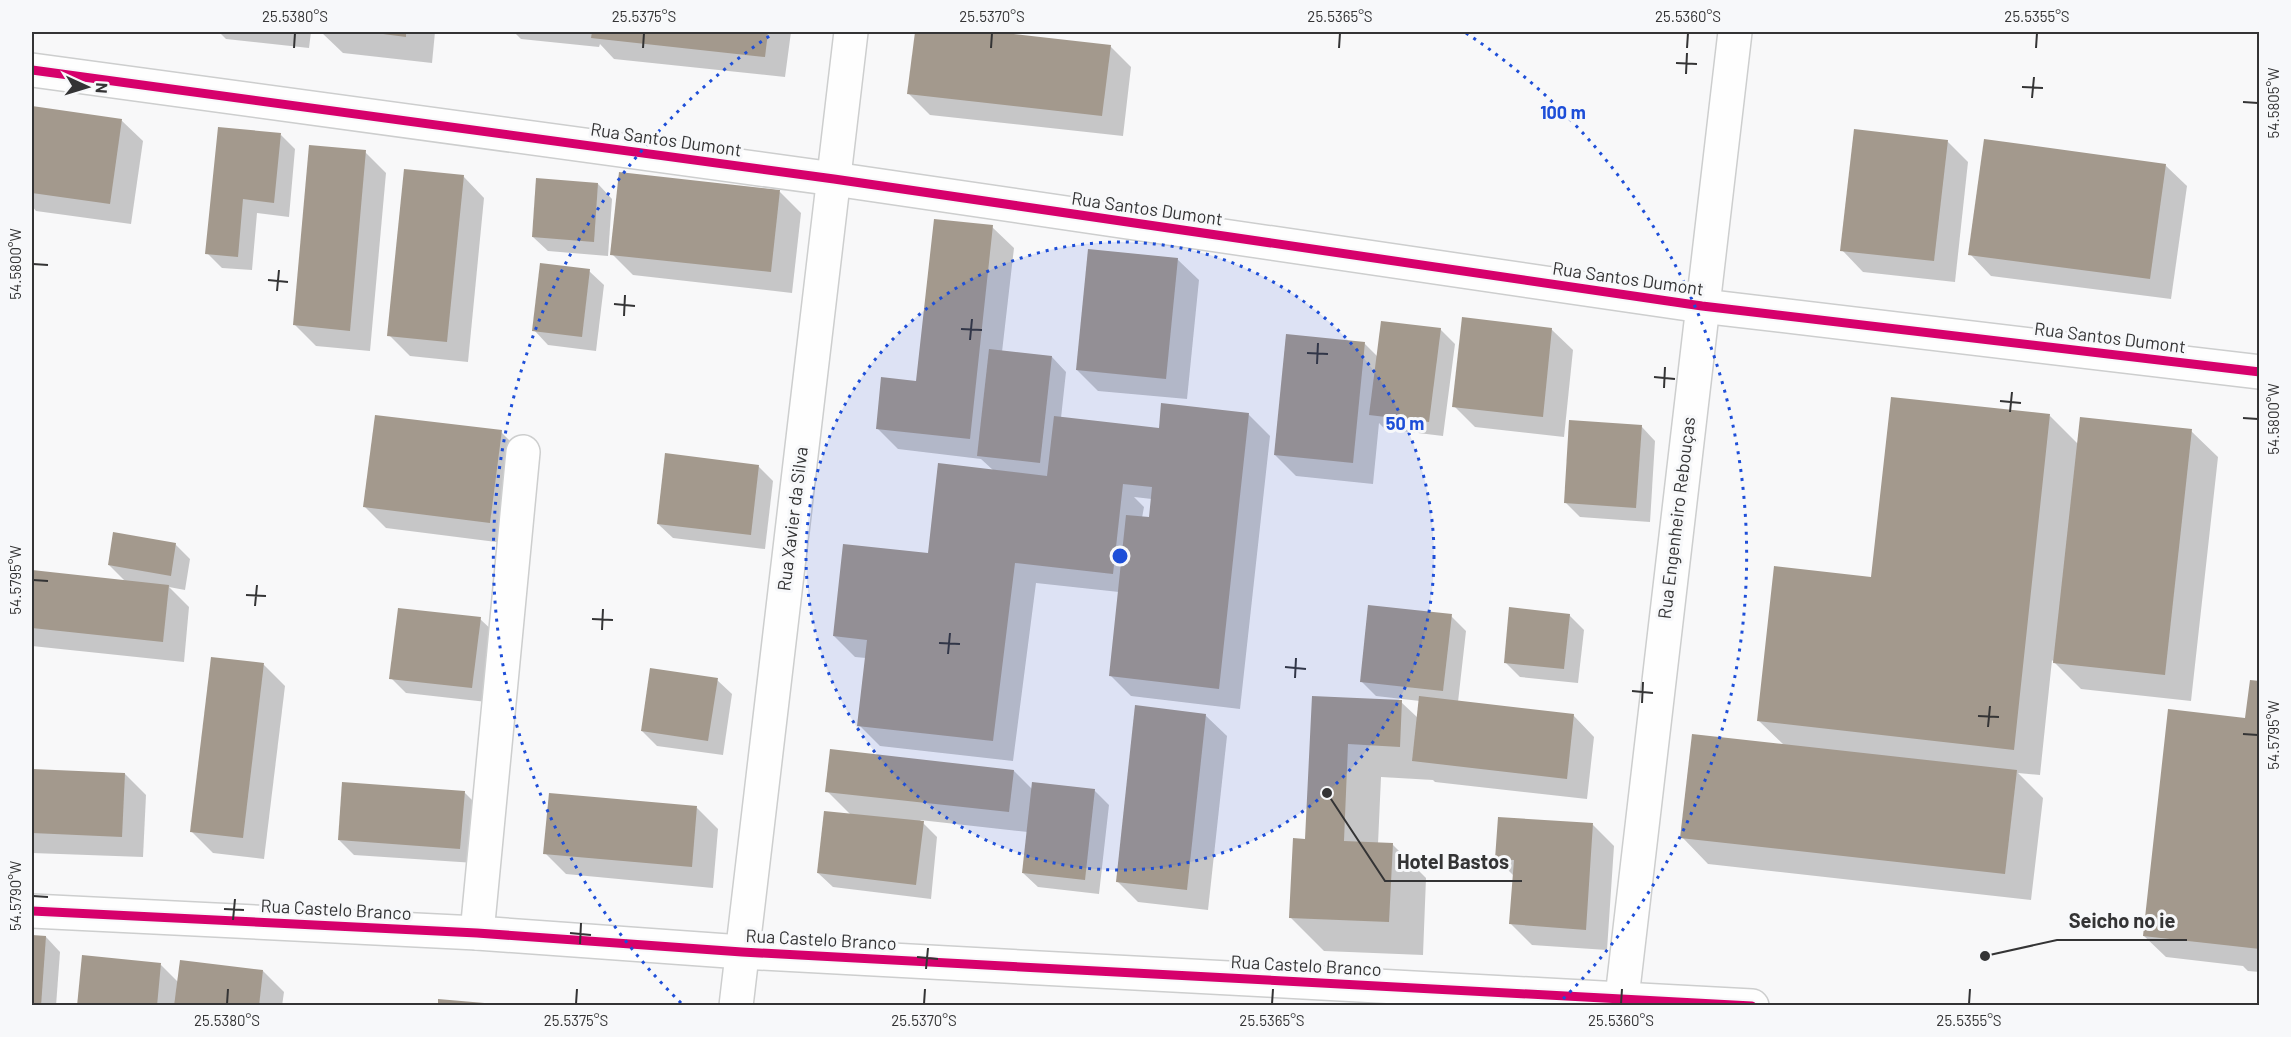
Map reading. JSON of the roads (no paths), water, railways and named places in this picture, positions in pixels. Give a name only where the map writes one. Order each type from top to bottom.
[{"type":"street","name":"Rua Xavier da Silva","points":[[736,1005],[851,32]]},
{"type":"street","name":"Rua Engenheiro Rebouças","points":[[1621,1002],[1735,32]]},
{"type":"street","name":"Rua Santos Dumont","points":[[32,70],[834,179],[1702,306],[2259,372]]},
{"type":"street","points":[[477,933],[523,452]]},
{"type":"street","name":"Rua Castelo Branco","points":[[32,911],[477,933],[742,952],[1621,1002],[1752,1005]]},
{"type":"place","name":"Hotel Bastos","points":[[1327,793]]},
{"type":"place","name":"Seicho no ie","points":[[1985,956]]}]
